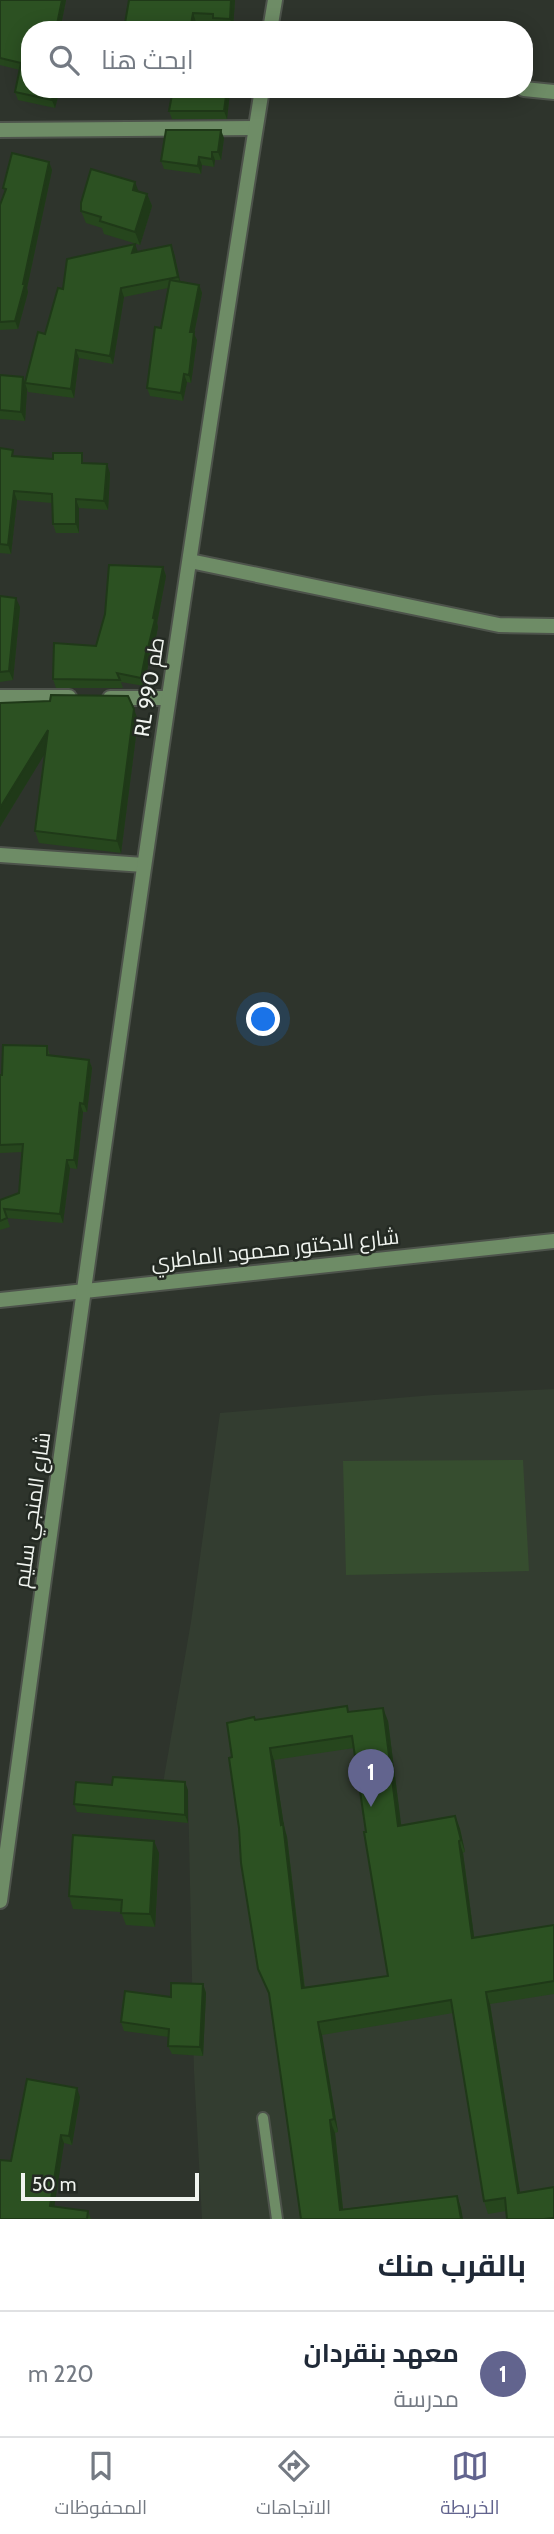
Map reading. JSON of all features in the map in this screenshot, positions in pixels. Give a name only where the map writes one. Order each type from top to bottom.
[{"type":"street","points":[[272,21],[275,0]]},
{"type":"street","points":[[533,90],[554,92]]},
{"type":"street","name":"RL طم 990","points":[[83,1291],[168,698],[260,98]]},
{"type":"street","points":[[0,130],[255,128]]},
{"type":"street","points":[[190,561],[499,625],[554,626]]},
{"type":"street","points":[[0,697],[168,698]]},
{"type":"street","points":[[0,855],[144,865]]},
{"type":"street","name":"شارع الدكتور محمود الماطري","points":[[0,1300],[554,1241]]},
{"type":"street","name":"شارع المنجي سليم","points":[[0,1901],[83,1291]]},
{"type":"lane","points":[[263,2119],[277,2219]]},
{"type":"shaded area","points":[[554,1389],[554,2219],[202,2219],[194,2071],[188,1791],[162,1789],[191,1622],[220,1413],[433,1395]]},
{"type":"green space","points":[[523,1460],[529,1571],[346,1575],[343,1461]]},
{"type":"building","points":[[0,0],[62,0],[58,21],[21,21],[21,63],[0,58]]},
{"type":"building","points":[[129,0],[231,0],[230,19],[213,18],[213,14],[193,13],[192,21],[125,21]]},
{"type":"building","points":[[21,63],[21,93],[15,92]]},
{"type":"building","points":[[171,98],[226,98],[224,111],[169,111]]},
{"type":"building","points":[[166,130],[221,130],[218,152],[212,152],[212,159],[199,157],[198,166],[161,161]]},
{"type":"building","points":[[12,153],[49,162],[15,321],[0,322],[0,205],[6,189],[3,188]]},
{"type":"building","points":[[91,169],[135,182],[133,190],[147,194],[135,232],[100,221],[101,217],[81,211]]},
{"type":"building","points":[[135,244],[132,253],[171,245],[178,277],[121,288],[110,356],[76,350],[71,389],[25,383],[38,332],[45,334],[58,288],[63,289],[67,259]]},
{"type":"building","points":[[170,280],[199,285],[190,332],[194,332],[189,375],[184,374],[181,393],[147,388],[155,327],[161,328]]},
{"type":"building","points":[[0,375],[23,377],[21,412],[0,410]]},
{"type":"building","points":[[0,448],[13,450],[12,456],[53,459],[53,453],[82,453],[82,463],[107,464],[104,501],[76,499],[76,524],[53,524],[52,494],[14,491],[8,545],[0,544]]},
{"type":"building","points":[[109,565],[163,567],[153,618],[155,619],[141,678],[117,673],[120,680],[53,679],[54,643],[96,646],[105,614]]},
{"type":"building","points":[[0,596],[16,598],[9,671],[0,672]]},
{"type":"building","points":[[51,695],[128,696],[134,709],[117,841],[35,831],[48,730],[0,808],[0,703],[50,701]]},
{"type":"building","points":[[3,1045],[47,1046],[47,1055],[89,1060],[84,1104],[80,1103],[74,1160],[67,1160],[60,1214],[4,1209],[7,1218],[0,1221],[0,1200],[19,1193],[23,1144],[0,1145]]},
{"type":"building","points":[[347,1706],[348,1712],[383,1708],[398,1826],[455,1816],[461,1840],[472,1938],[554,1925],[554,1981],[486,1992],[518,2193],[554,2187],[554,2218],[507,2219],[505,2198],[484,2201],[451,2000],[318,2022],[334,2119],[330,2120],[340,2210],[457,2196],[461,2219],[301,2219],[269,1993],[258,1969],[241,1863],[229,1758],[232,1757],[227,1723],[254,1717],[255,1720]],"holes":[[[352,1736],[388,1976],[302,1988],[283,1824],[281,1825],[270,1748]]]},
{"type":"building","points":[[113,1777],[185,1782],[185,1815],[74,1804],[76,1782],[112,1785]]},
{"type":"building","points":[[73,1835],[154,1841],[150,1914],[121,1913],[122,1900],[69,1896]]},
{"type":"building","points":[[171,1983],[203,1984],[200,2047],[168,2046],[169,2029],[121,2022],[125,1991],[171,1997]]},
{"type":"building","points":[[27,2079],[77,2088],[69,2136],[61,2135],[50,2206],[88,2211],[87,2219],[0,2219],[0,2160],[11,2161]]},
{"type":"place","name":"معهد بنقردان","points":[[371,1807]]}]
